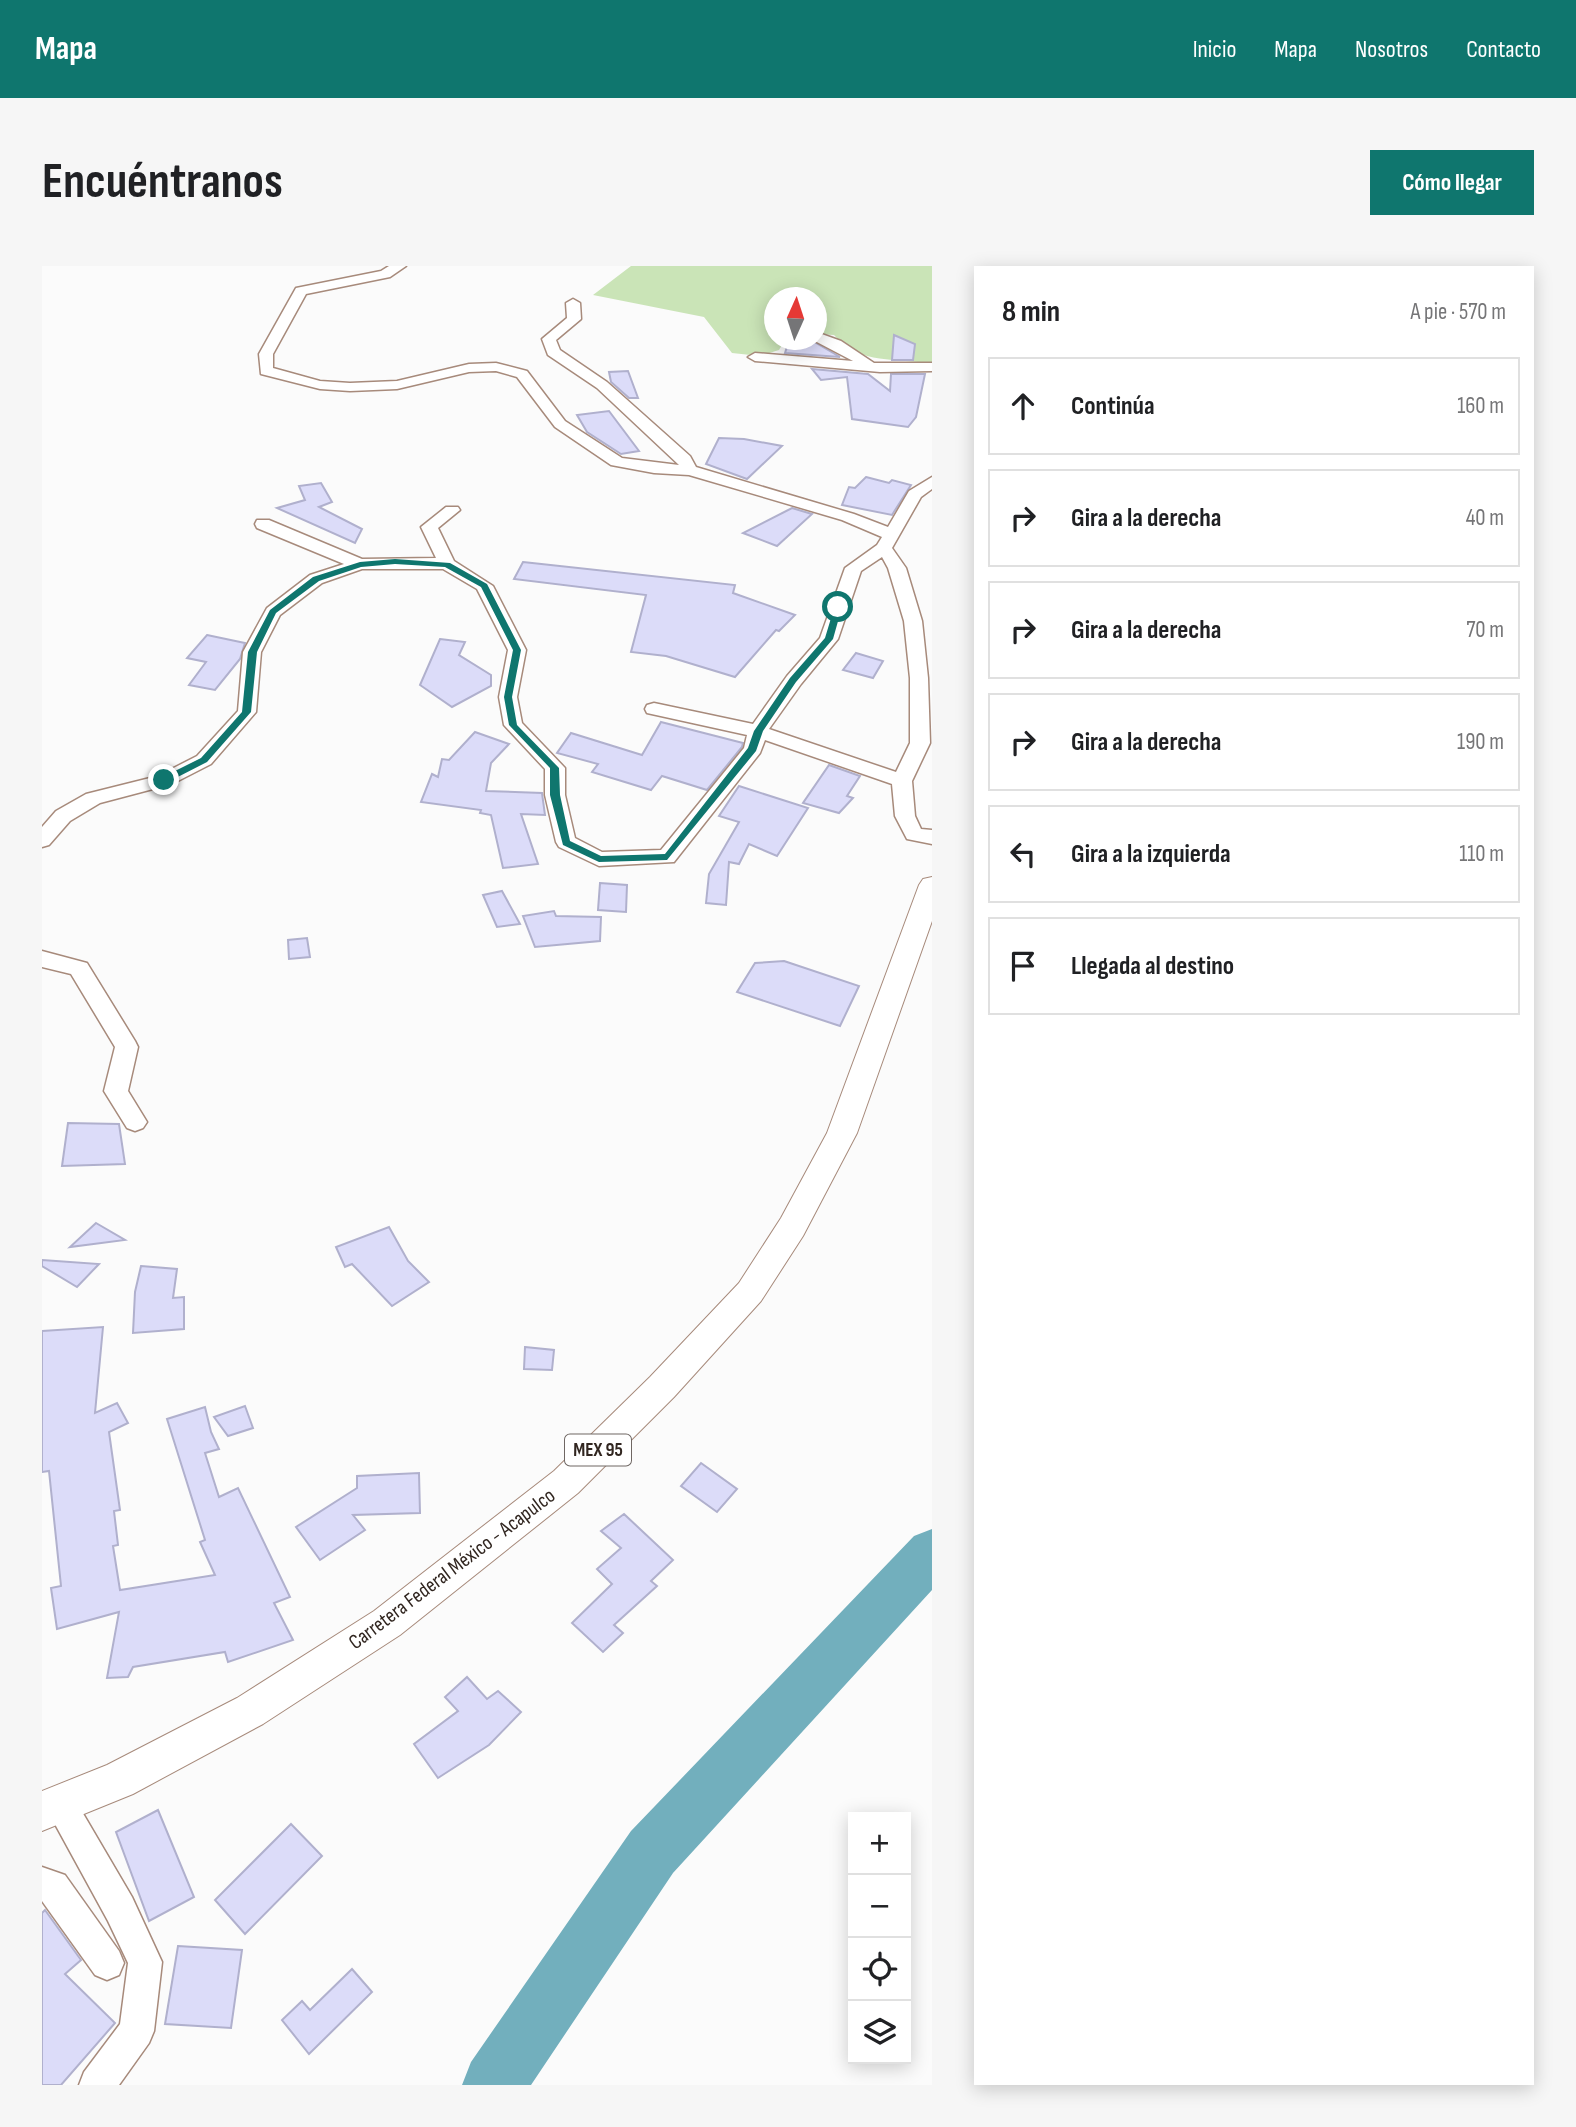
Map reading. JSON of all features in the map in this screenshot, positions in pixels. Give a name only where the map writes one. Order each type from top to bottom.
[{"type":"main road","name":"Carretera Federal México - Acapulco","points":[[51,1808],[119,1780],[250,1711],[387,1623],[566,1482],[662,1387],[750,1292],[792,1227],[842,1133],[932,885]]},
{"type":"street","points":[[398,266],[385,274],[301,291],[266,354],[267,371],[320,385],[351,387],[397,385],[469,368],[496,367],[522,374],[560,424],[617,462],[690,470],[848,517],[888,541],[913,621],[919,678],[920,743],[902,781],[905,816],[914,834],[932,836]]},
{"type":"street","points":[[573,303],[574,319],[549,340],[553,352],[603,385],[684,459],[690,470]]},
{"type":"street","points":[[827,338],[845,352],[880,368]]},
{"type":"street","points":[[755,357],[880,368],[932,367]]},
{"type":"street","points":[[42,840],[62,816],[93,799],[164,780],[204,760],[247,712],[252,652],[273,612],[316,579],[360,564],[395,562],[447,564],[484,586],[517,650],[508,697],[513,725],[555,768],[555,795],[566,842],[599,859],[667,857],[753,749],[758,731],[793,680],[829,639],[838,607],[854,568],[888,541],[915,494],[932,482]]},
{"type":"street","points":[[447,564],[429,527],[452,510]]},
{"type":"street","points":[[263,524],[360,564]]},
{"type":"street","points":[[654,709],[758,731],[902,781]]},
{"type":"street","points":[[42,959],[79,968],[127,1047],[116,1091],[135,1122]]},
{"type":"street","points":[[51,1808],[120,1909],[145,1962],[137,2031],[97,2085]]},
{"type":"street","points":[[42,1884],[53,1887],[107,1963]]},
{"type":"green space","points":[[631,266],[932,266],[932,364],[867,356],[844,345],[834,335],[827,335],[827,287],[764,287],[764,350],[779,350],[760,356],[732,353],[704,317],[593,295]]},
{"type":"building","points":[[894,335],[915,344],[913,360],[892,360]]},
{"type":"building","points":[[827,349],[840,357],[785,353],[786,350]]},
{"type":"building","points":[[812,369],[868,374],[890,391],[891,374],[925,374],[916,417],[908,427],[852,419],[847,377],[821,380]]},
{"type":"building","points":[[628,371],[638,398],[629,398],[611,382],[609,372]]},
{"type":"building","points":[[609,411],[639,451],[621,454],[587,432],[577,415]]},
{"type":"building","points":[[719,438],[744,439],[782,446],[747,479],[706,464]]},
{"type":"building","points":[[866,477],[911,485],[892,515],[842,505],[849,487],[855,488]]},
{"type":"building","points":[[321,483],[332,502],[319,507],[362,529],[355,543],[277,508],[305,500],[299,486]]},
{"type":"building","points":[[792,508],[812,514],[777,546],[743,533]]},
{"type":"building","points":[[523,562],[735,585],[733,593],[795,615],[779,631],[776,630],[735,677],[666,656],[631,652],[646,595],[514,579]]},
{"type":"building","points":[[207,635],[245,643],[240,659],[215,690],[189,685],[206,662],[187,658]]},
{"type":"building","points":[[440,639],[465,642],[459,655],[491,675],[491,686],[452,707],[420,685]]},
{"type":"building","points":[[856,653],[883,661],[873,678],[843,670]]},
{"type":"building","points":[[661,722],[743,743],[742,747],[707,790],[662,776],[651,790],[592,772],[598,764],[557,753],[571,733],[642,755]]},
{"type":"building","points":[[475,732],[509,744],[491,763],[486,791],[542,793],[545,815],[521,814],[538,864],[503,868],[491,815],[480,813],[481,810],[421,802],[432,774],[438,777],[442,759],[449,760]]},
{"type":"building","points":[[829,765],[860,776],[847,796],[853,798],[839,813],[803,803]]},
{"type":"building","points":[[739,786],[808,808],[777,856],[749,844],[739,864],[729,862],[726,905],[706,903],[709,874],[739,822],[719,816]]},
{"type":"building","points":[[600,883],[627,885],[626,912],[598,910]]},
{"type":"building","points":[[502,891],[520,924],[497,927],[483,895]]},
{"type":"building","points":[[554,911],[556,916],[601,917],[600,941],[535,947],[523,916]]},
{"type":"building","points":[[307,938],[310,957],[289,959],[288,940]]},
{"type":"building","points":[[784,961],[859,986],[840,1026],[737,992],[755,963]]},
{"type":"building","points":[[68,1123],[119,1124],[125,1164],[62,1166]]},
{"type":"building","points":[[96,1223],[125,1240],[70,1247]]},
{"type":"building","points":[[389,1227],[408,1261],[429,1282],[392,1306],[352,1264],[345,1267],[336,1247]]},
{"type":"building","points":[[42,1260],[99,1264],[77,1287],[42,1266]]},
{"type":"building","points":[[141,1266],[177,1269],[173,1298],[184,1297],[184,1329],[133,1333],[135,1292]]},
{"type":"building","points":[[103,1327],[95,1413],[117,1403],[128,1423],[109,1432],[120,1510],[114,1511],[118,1545],[113,1546],[120,1590],[215,1575],[200,1542],[205,1540],[167,1419],[205,1407],[211,1432],[219,1449],[205,1453],[219,1497],[238,1488],[290,1597],[274,1603],[293,1640],[228,1662],[225,1652],[133,1667],[128,1677],[107,1678],[119,1612],[57,1629],[51,1588],[61,1586],[49,1471],[42,1472],[42,1331]]},
{"type":"building","points":[[525,1347],[554,1350],[552,1370],[524,1369]]},
{"type":"building","points":[[245,1406],[253,1428],[228,1436],[214,1417]]},
{"type":"building","points":[[701,1463],[737,1489],[717,1512],[681,1486]]},
{"type":"building","points":[[419,1473],[420,1513],[353,1515],[365,1530],[320,1560],[296,1527],[357,1488],[357,1476]]},
{"type":"building","points":[[624,1514],[673,1560],[651,1581],[657,1586],[614,1625],[623,1633],[603,1652],[572,1623],[612,1584],[597,1569],[621,1548],[601,1531]]},
{"type":"building","points":[[467,1677],[487,1699],[498,1691],[521,1712],[489,1745],[438,1778],[414,1744],[458,1711],[445,1697]]},
{"type":"building","points":[[158,1810],[194,1897],[149,1921],[116,1832]]},
{"type":"building","points":[[291,1824],[322,1856],[245,1934],[215,1900]]},
{"type":"building","points":[[45,1910],[81,1960],[65,1974],[115,2023],[61,2085],[42,2085],[42,1913]]},
{"type":"building","points":[[178,1946],[242,1950],[231,2028],[165,2024]]},
{"type":"building","points":[[352,1969],[372,1992],[309,2054],[282,2020],[302,2001],[310,2010]]},
{"type":"waterway","points":[[494,2085],[652,1852],[932,1553]]},
{"type":"route","points":[[164,780],[204,760],[247,712],[252,652],[273,612],[316,579],[360,564],[447,564],[484,586],[517,650],[508,697],[513,725],[555,768],[555,795],[566,842],[599,859],[667,857],[753,749],[758,731],[793,680],[829,639],[838,607]]}]
